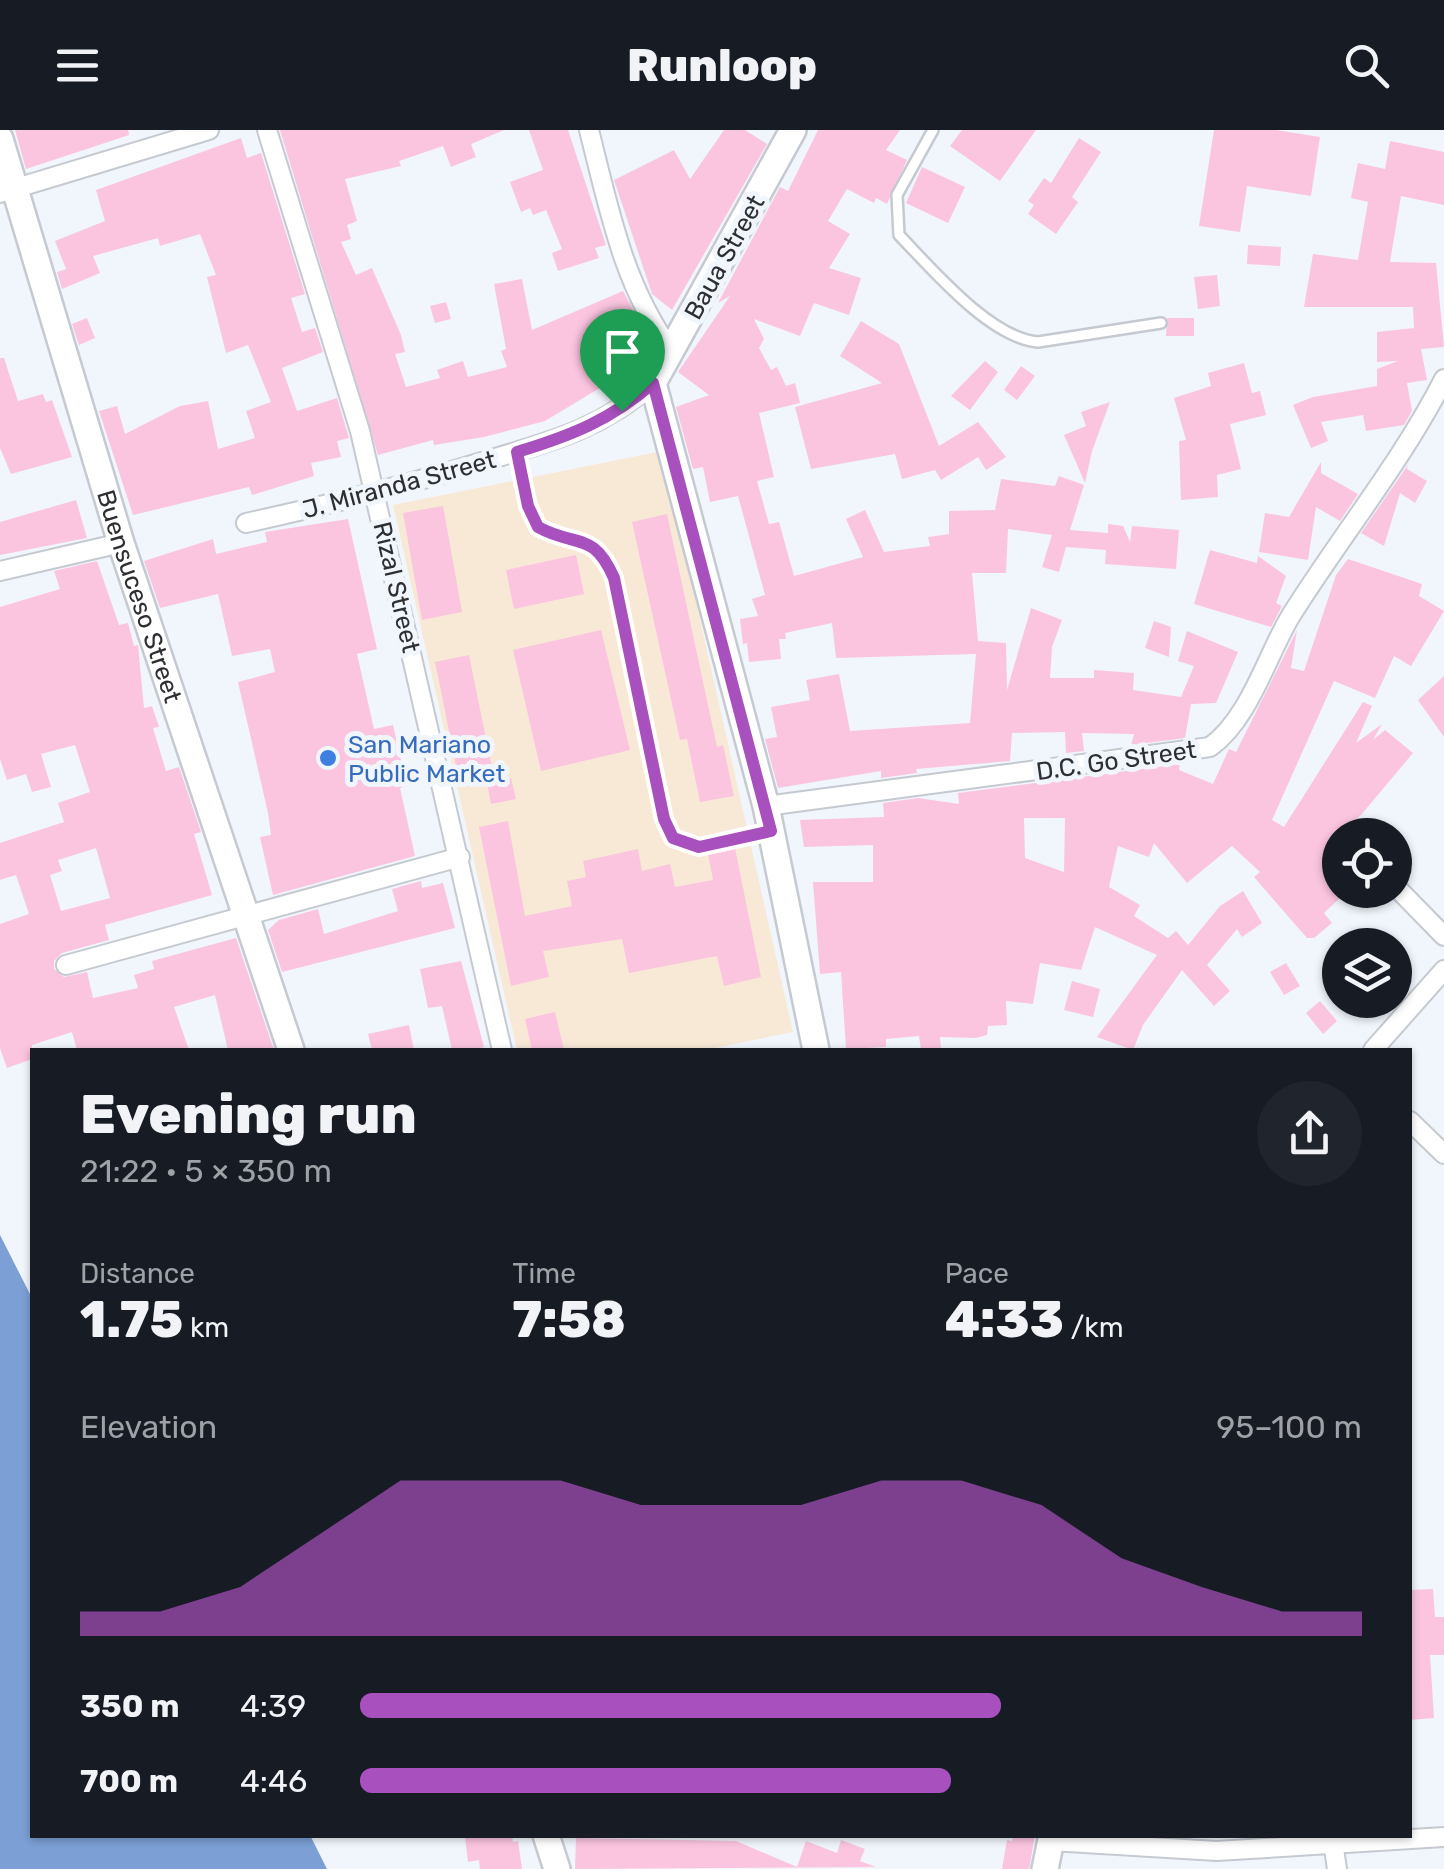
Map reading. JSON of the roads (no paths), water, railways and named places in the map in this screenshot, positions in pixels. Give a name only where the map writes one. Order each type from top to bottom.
[{"type":"street","points":[[7,191],[209,130]]},
{"type":"street","name":"Rizal Street","points":[[267,130],[332,333],[375,495],[502,1048]]},
{"type":"street","points":[[589,130],[633,288],[646,316],[672,352]]},
{"type":"street","name":"Baua Street","points":[[653,383],[793,130]]},
{"type":"street","name":"Buensuceso Street","points":[[0,138],[7,191],[289,1048]]},
{"type":"street","name":"D.C. Go Street","points":[[768,819],[1210,746],[1235,719],[1289,620],[1406,445],[1444,379]]},
{"type":"street","points":[[653,383],[768,819],[814,1048]]},
{"type":"street","name":"J. Miranda Street","points":[[246,522],[375,495],[584,431],[622,411],[653,383]]},
{"type":"street","points":[[0,571],[120,543]]},
{"type":"street","points":[[66,964],[460,857]]},
{"type":"street","points":[[1412,903],[1444,936]]},
{"type":"street","points":[[1375,1048],[1444,970]]},
{"type":"street","points":[[1412,1122],[1444,1154]]},
{"type":"street","points":[[1412,1837],[1444,1837]]},
{"type":"street","points":[[547,1838],[556,1869]]},
{"type":"street","points":[[1045,1869],[1052,1838],[1218,1860],[1365,1838]]},
{"type":"street","points":[[1333,1842],[1337,1869]]},
{"type":"lane","points":[[933,130],[898,195],[898,235],[979,313],[1021,341],[1038,342],[1160,323]]},
{"type":"lane","points":[[517,452],[528,506],[538,527],[592,544],[603,554],[614,578],[664,819],[673,838],[699,847],[768,819]]},
{"type":"water","points":[[0,1235],[30,1294],[30,1838],[312,1838],[327,1869],[0,1869]]},
{"type":"place","name":"San Mariano Public Market","points":[[328,758]]}]
